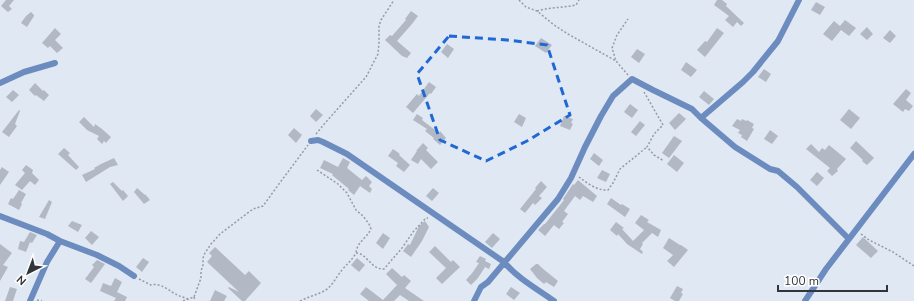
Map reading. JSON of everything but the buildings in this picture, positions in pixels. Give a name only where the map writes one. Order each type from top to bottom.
[{"type":"street","points":[[701,118],[753,72],[778,41],[799,0]]},
{"type":"street","points":[[0,83],[24,72],[55,63]]},
{"type":"street","points":[[474,301],[481,287],[488,282],[558,200],[571,178],[601,116],[614,96],[632,79],[692,108],[701,118],[735,147],[770,169],[778,171],[797,187],[849,239]]},
{"type":"street","points":[[311,142],[318,140],[346,154],[504,262],[518,276],[554,301]]},
{"type":"street","points":[[805,301],[826,269],[914,154]]},
{"type":"street","points":[[0,216],[97,255],[119,266],[134,276]]},
{"type":"street","points":[[30,301],[47,262],[60,241]]},
{"type":"path","points":[[195,301],[194,296],[200,278],[203,258],[212,244],[228,227],[253,209],[265,204],[325,123],[366,77],[378,54],[379,26],[381,20],[394,0]]},
{"type":"path","points":[[519,0],[526,7],[537,11],[568,34],[616,61],[632,79]]},
{"type":"path","points":[[537,11],[547,8],[563,8],[576,5],[579,0]]},
{"type":"path","points":[[616,61],[612,48],[628,19]]},
{"type":"path","points":[[571,178],[579,177],[587,184],[603,191],[608,190],[620,169],[647,147],[654,134],[663,125],[641,89]]},
{"type":"path","points":[[647,147],[654,155],[664,161]]},
{"type":"path","points":[[300,301],[325,290],[334,282],[356,253],[356,247],[371,229],[370,224],[356,210],[348,193],[338,184],[317,170]]},
{"type":"path","points":[[356,253],[362,255],[378,269],[384,269],[426,218],[438,217]]},
{"type":"path","points":[[856,230],[869,240],[893,252],[914,266]]},
{"type":"path","points":[[134,276],[151,285],[160,285],[188,299]]},
{"type":"path","points":[[183,301],[194,296]]},
{"type":"highlighted area","points":[[449,36],[507,40],[547,45],[570,115],[527,141],[486,161],[440,140],[417,74]]}]
